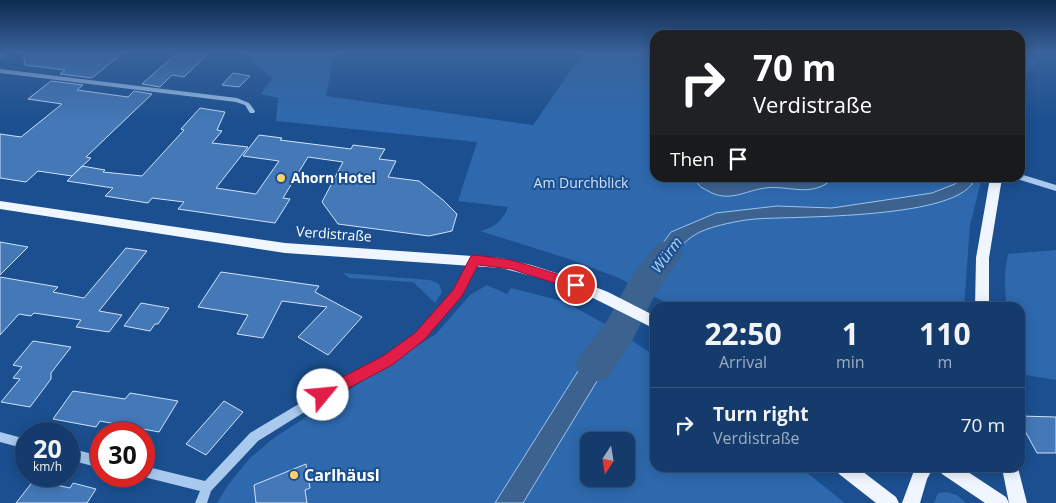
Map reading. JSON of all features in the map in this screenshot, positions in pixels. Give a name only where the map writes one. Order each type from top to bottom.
[{"type":"main road","points":[[982,302],[980,273],[982,244],[995,182]]},
{"type":"main road","name":"Verdistraße","points":[[0,205],[138,228],[286,248],[511,264],[542,273],[611,300],[650,320]]},
{"type":"main road","points":[[850,472],[890,503]]},
{"type":"main road","points":[[911,503],[922,472]]},
{"type":"main road","points":[[954,472],[1000,503]]},
{"type":"main road","points":[[1011,472],[1018,503]]},
{"type":"street","points":[[37,75],[237,100],[246,104],[252,111]]},
{"type":"street","points":[[1025,179],[1056,188]]},
{"type":"street","points":[[201,503],[207,487],[254,437],[323,395],[387,361],[419,336],[457,293],[475,260]]},
{"type":"street","points":[[0,437],[15,441]]},
{"type":"street","points":[[155,475],[207,487]]},
{"type":"green space","name":"Am Durchblick","points":[[269,75],[330,75],[326,96],[533,125],[567,75],[650,75],[650,182],[981,182],[970,225],[964,302],[665,302],[619,278],[569,259],[480,231],[498,223],[508,207],[458,201],[477,142],[276,121],[278,98],[261,94],[272,78]]},
{"type":"green space","points":[[1056,250],[1056,380],[1025,375],[1025,302],[1006,302],[1005,280],[1008,254]]},
{"type":"green space","points":[[343,273],[430,280],[439,284],[442,292],[435,303],[413,282],[349,278]]},
{"type":"green space","points":[[487,285],[507,294],[511,288],[565,302],[607,325],[604,329],[622,340],[625,336],[650,353],[650,472],[806,472],[845,503],[217,503],[228,485],[250,458],[275,437],[436,334],[470,295]]},
{"type":"green space","points":[[947,492],[957,495],[966,503],[934,503],[938,493]]},
{"type":"water","points":[[697,182],[829,182],[806,190],[773,187],[730,196],[716,194]]},
{"type":"water","points":[[956,182],[972,182],[964,192],[941,202],[910,209],[839,216],[755,219],[712,228],[700,232],[684,243],[648,291],[633,285],[671,232],[716,213],[777,206],[832,208],[932,193]]},
{"type":"water","points":[[607,325],[625,335],[523,503],[495,503]]},
{"type":"building","points":[[72,75],[95,75],[92,78]]},
{"type":"building","points":[[152,75],[172,75],[160,87],[142,84]]},
{"type":"building","points":[[231,75],[250,76],[239,87],[222,85]]},
{"type":"building","points":[[51,81],[83,85],[77,90],[128,97],[134,91],[152,94],[86,157],[91,158],[72,176],[38,171],[26,182],[0,178],[0,134],[21,137],[62,104],[28,99]]},
{"type":"building","points":[[200,108],[225,112],[217,130],[222,131],[212,143],[248,147],[216,188],[256,194],[279,161],[243,156],[259,135],[282,138],[280,140],[351,149],[353,145],[385,149],[379,159],[396,161],[388,177],[419,181],[443,200],[457,214],[452,231],[429,236],[338,224],[322,202],[343,162],[308,157],[283,198],[290,199],[275,223],[178,209],[184,202],[152,198],[148,203],[105,196],[113,188],[67,181],[82,166],[105,170],[103,172],[142,176],[184,130],[181,129]]},
{"type":"building","points":[[0,242],[28,247],[0,275]]},
{"type":"building","points":[[126,248],[147,251],[99,311],[122,315],[109,332],[76,327],[81,320],[34,313],[31,316],[19,314],[0,335],[0,277],[58,287],[53,292],[84,298]]},
{"type":"building","points":[[221,272],[319,286],[315,292],[362,317],[328,355],[298,337],[327,307],[282,301],[263,338],[237,334],[248,315],[198,307]]},
{"type":"building","points":[[141,303],[169,308],[158,324],[155,324],[150,331],[124,326]]},
{"type":"building","points":[[33,341],[71,347],[51,373],[51,379],[30,407],[1,402],[20,379],[13,378],[22,367],[13,365]]},
{"type":"building","points":[[73,391],[125,399],[130,393],[178,401],[159,432],[155,431],[155,422],[100,421],[90,422],[90,426],[80,424],[80,422],[53,419]]},
{"type":"building","points":[[224,401],[243,412],[206,455],[186,444]]},
{"type":"building","points":[[1025,416],[1056,417],[1056,453],[1037,453],[1025,431]]},
{"type":"building","name":"Carlhäusl","points":[[306,464],[310,488],[305,490],[307,503],[256,503],[254,485]]},
{"type":"building","points":[[80,485],[96,489],[87,503],[16,503],[29,487],[70,488],[80,487]]},
{"type":"waterway","name":"Würm","points":[[594,366],[619,332],[642,288],[667,253]]},
{"type":"place","name":"Ahorn Hotel","points":[[281,178]]},
{"type":"place","name":"Carlhäusl","points":[[294,475]]},
{"type":"route","points":[[323,395],[387,361],[419,336],[457,293],[475,260],[511,264],[576,285]]}]
